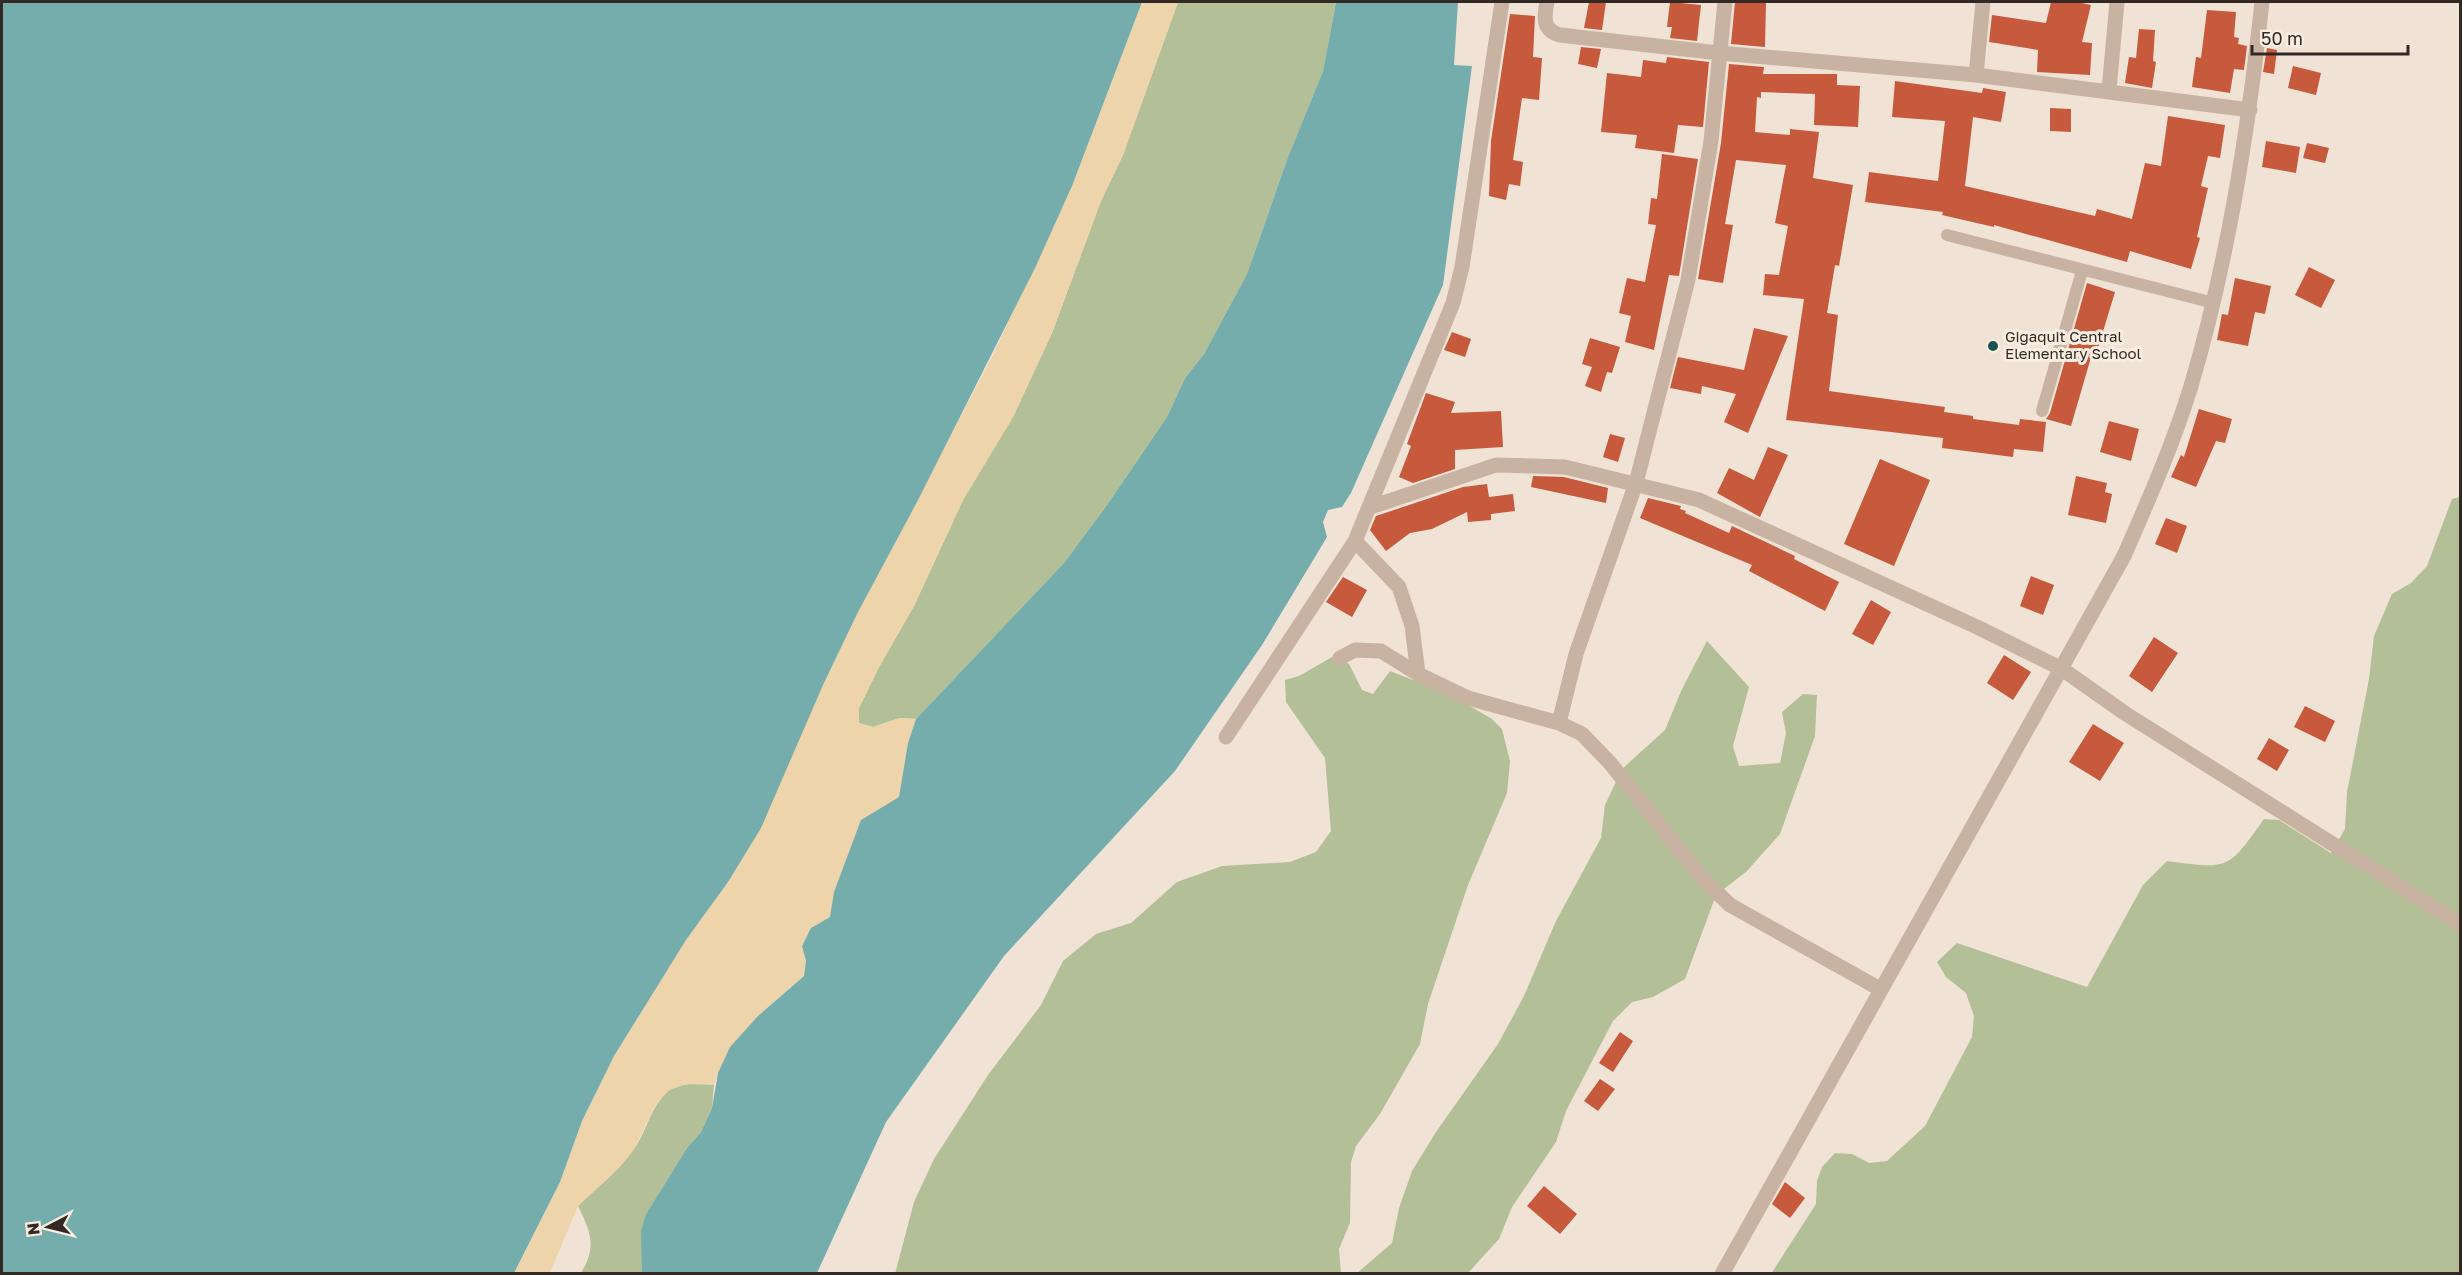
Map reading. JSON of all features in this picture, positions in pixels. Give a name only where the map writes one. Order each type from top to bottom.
[{"type":"street","points":[[1226,737],[1356,541],[1445,325],[1462,267],[1502,2]]},
{"type":"street","points":[[1547,2],[1544,23],[1549,30],[1560,35],[1719,53],[1976,75],[2109,90],[2250,110]]},
{"type":"street","points":[[1559,723],[1576,654],[1636,483],[1688,280],[1709,151],[1725,2]]},
{"type":"street","points":[[1976,75],[1983,2]]},
{"type":"street","points":[[2109,90],[2117,2]]},
{"type":"street","points":[[1722,1274],[1880,989],[2062,669],[2124,556],[2154,487],[2190,389],[2214,303],[2250,110],[2262,2]]},
{"type":"street","points":[[1371,507],[1496,465],[1565,467],[1700,500],[1875,579],[2062,669],[2126,714],[2460,924]]},
{"type":"street","points":[[1356,541],[1399,587],[1412,626],[1418,674]]},
{"type":"street","points":[[1340,658],[1355,650],[1381,651],[1418,674],[1468,698],[1559,723],[1582,735],[1610,763],[1703,879],[1730,905],[1880,989]]},
{"type":"lane","points":[[1947,235],[2214,303]]},
{"type":"lane","points":[[2042,411],[2082,271]]},
{"type":"green space","points":[[1178,2],[1336,2],[1323,71],[1288,157],[1247,274],[1204,354],[1185,378],[1167,417],[1064,563],[916,719],[900,718],[873,727],[859,723],[859,708],[879,667],[914,606],[963,500],[1013,417],[1052,333],[1101,201],[1123,155]]},
{"type":"green space","points":[[2460,497],[2460,1273],[1771,1274],[1816,1204],[1817,1181],[1822,1167],[1835,1153],[1852,1154],[1869,1163],[1887,1161],[1925,1126],[1972,1037],[1974,1016],[1966,993],[1946,977],[1937,962],[1957,943],[2087,987],[2143,885],[2167,861],[2203,865],[2225,862],[2242,849],[2264,819],[2279,820],[2331,853],[2345,829],[2347,792],[2369,679],[2374,636],[2392,594],[2411,583],[2427,566],[2452,499]]},
{"type":"green space","points":[[1707,641],[1749,687],[1733,746],[1739,766],[1780,763],[1786,733],[1782,712],[1803,694],[1817,695],[1815,736],[1780,834],[1746,872],[1716,895],[1685,979],[1653,997],[1632,1002],[1613,1021],[1566,1111],[1556,1142],[1512,1207],[1499,1239],[1468,1273],[1356,1274],[1392,1243],[1399,1208],[1412,1171],[1436,1132],[1498,1044],[1524,996],[1556,921],[1601,838],[1605,805],[1622,769],[1665,730],[1682,689]]},
{"type":"green space","points":[[1332,657],[1349,664],[1362,690],[1373,694],[1390,671],[1449,694],[1492,719],[1502,729],[1510,761],[1507,793],[1468,885],[1428,1004],[1420,1044],[1380,1114],[1356,1146],[1351,1162],[1350,1223],[1339,1249],[1341,1273],[895,1274],[914,1202],[934,1159],[988,1075],[1041,1005],[1063,961],[1096,934],[1131,923],[1177,882],[1222,866],[1290,862],[1316,852],[1331,831],[1325,758],[1286,702],[1285,680],[1299,676]]},
{"type":"green space","points":[[702,1083],[714,1085],[712,1108],[701,1132],[687,1148],[646,1214],[642,1273],[581,1273],[591,1247],[589,1232],[578,1206],[628,1157],[656,1105],[670,1089]]},
{"type":"sand","points":[[1142,2],[1178,2],[1123,155],[1101,201],[1052,333],[1013,417],[963,500],[914,606],[879,667],[859,708],[859,723],[873,727],[900,718],[916,719],[908,743],[899,797],[861,820],[830,917],[811,928],[802,946],[806,961],[804,976],[763,1011],[739,1038],[720,1068],[714,1085],[685,1084],[668,1091],[655,1106],[634,1149],[619,1168],[578,1206],[550,1273],[514,1274],[560,1182],[582,1121],[614,1056],[686,940],[728,882],[858,612],[993,355],[1072,186]]},
{"type":"water","points":[[2,2],[1142,2],[1072,186],[1035,268],[917,502],[858,612],[823,685],[761,828],[728,882],[686,940],[614,1056],[582,1121],[560,1182],[514,1273],[2,1273]]},
{"type":"water","points":[[1336,2],[1458,2],[1454,65],[1472,66],[1443,285],[1351,493],[1342,507],[1328,510],[1323,522],[1327,537],[1262,645],[1175,771],[1004,956],[886,1122],[817,1273],[642,1273],[641,1231],[646,1214],[687,1148],[701,1132],[712,1108],[718,1073],[730,1047],[758,1016],[804,976],[806,961],[802,946],[811,928],[830,917],[834,892],[861,820],[899,797],[908,743],[916,719],[1064,563],[1167,417],[1185,378],[1204,354],[1247,274],[1288,157],[1323,71]]},
{"type":"building","points":[[1589,2],[1606,2],[1602,30],[1584,28]]},
{"type":"building","points":[[1670,2],[1701,5],[1697,41],[1670,38],[1672,27],[1667,27]]},
{"type":"building","points":[[1735,2],[1766,2],[1765,47],[1731,44]]},
{"type":"building","points":[[2051,2],[2077,2],[2091,5],[2082,42],[2092,43],[2090,75],[2037,72],[2038,50],[1989,42],[1992,15],[2046,23]]},
{"type":"building","points":[[2207,10],[2236,12],[2234,37],[2239,38],[2238,44],[2247,46],[2244,70],[2234,69],[2230,93],[2192,87],[2196,57],[2201,58]]},
{"type":"building","points":[[1510,14],[1535,16],[1533,57],[1542,58],[1539,100],[1522,98],[1513,160],[1523,162],[1520,186],[1509,184],[1506,200],[1489,196],[1491,141]]},
{"type":"building","points":[[2139,29],[2155,30],[2153,61],[2156,62],[2152,88],[2125,83],[2129,57],[2136,58]]},
{"type":"building","points":[[1581,47],[1601,49],[1597,68],[1578,64]]},
{"type":"building","points":[[2267,48],[2277,50],[2274,74],[2263,72]]},
{"type":"building","points":[[1667,57],[1709,62],[1703,127],[1678,125],[1674,153],[1635,148],[1637,135],[1601,132],[1607,73],[1641,77],[1643,60],[1666,63]]},
{"type":"building","points":[[1729,64],[1764,67],[1763,74],[1837,74],[1837,85],[1860,86],[1858,127],[1814,125],[1815,94],[1761,92],[1761,98],[1757,97],[1755,132],[1790,135],[1790,129],[1819,132],[1813,178],[1853,185],[1839,266],[1835,265],[1827,313],[1838,315],[1829,391],[1945,407],[1944,412],[1973,416],[1973,419],[2019,425],[2020,419],[2046,422],[2043,452],[2014,449],[2013,457],[1942,448],[1943,438],[1786,420],[1804,299],[1763,295],[1765,274],[1779,275],[1788,226],[1775,223],[1786,165],[1736,160],[1725,224],[1733,225],[1723,283],[1698,279],[1721,143]]},
{"type":"building","points":[[2293,66],[2321,73],[2316,95],[2288,88]]},
{"type":"building","points":[[1895,81],[1982,93],[1983,88],[2006,92],[2001,122],[1973,117],[1965,186],[2095,216],[2097,209],[2132,219],[2145,163],[2161,166],[2168,116],[2225,125],[2220,158],[2208,156],[2201,186],[2208,188],[2197,237],[2200,238],[2191,269],[2130,251],[2127,262],[1994,225],[1994,227],[1942,215],[1943,212],[1865,202],[1869,172],[1938,181],[1945,121],[1892,117]]},
{"type":"building","points":[[2050,108],[2071,109],[2071,132],[2050,131]]},
{"type":"building","points":[[2266,141],[2300,147],[2296,173],[2262,167]]},
{"type":"building","points":[[2307,143],[2329,148],[2325,163],[2303,158]]},
{"type":"building","points":[[1662,154],[1698,159],[1679,276],[1669,275],[1654,350],[1625,342],[1631,316],[1619,313],[1627,278],[1645,282],[1656,225],[1648,224],[1651,198],[1657,199]]},
{"type":"building","points":[[2309,267],[2335,280],[2321,308],[2295,295]]},
{"type":"building","points":[[2235,278],[2271,286],[2265,314],[2255,312],[2248,346],[2217,340],[2222,314],[2228,315]]},
{"type":"building","points":[[2087,283],[2115,292],[2098,348],[2094,347],[2071,426],[2046,419],[2050,413]]},
{"type":"building","points":[[1754,328],[1788,336],[1748,433],[1724,422],[1736,394],[1702,386],[1701,394],[1670,388],[1678,357],[1744,370]]},
{"type":"building","points":[[1452,332],[1471,339],[1465,357],[1444,350]]},
{"type":"building","points":[[1590,338],[1620,347],[1612,373],[1607,372],[1601,392],[1585,386],[1592,367],[1582,364]]},
{"type":"building","points":[[1426,393],[1455,402],[1451,413],[1501,411],[1503,447],[1455,450],[1455,469],[1413,483],[1399,477],[1411,446],[1407,444]]},
{"type":"building","points":[[2199,409],[2232,419],[2225,443],[2216,441],[2196,487],[2171,477],[2181,455],[2184,457]]},
{"type":"building","points":[[2109,421],[2139,429],[2131,461],[2100,452]]},
{"type":"building","points":[[1610,434],[1625,438],[1618,462],[1603,457]]},
{"type":"building","points":[[1768,447],[1788,455],[1760,517],[1717,493],[1729,468],[1754,480]]},
{"type":"building","points":[[1880,459],[1930,480],[1894,566],[1844,544]]},
{"type":"building","points":[[1533,476],[1564,477],[1608,488],[1606,503],[1531,487]]},
{"type":"building","points":[[2076,476],[2107,483],[2105,492],[2112,494],[2106,523],[2068,515]]},
{"type":"building","points":[[1487,484],[1489,497],[1513,494],[1515,511],[1491,514],[1491,520],[1468,522],[1467,512],[1432,529],[1410,533],[1386,551],[1370,530],[1376,516],[1463,487]]},
{"type":"building","points":[[1648,498],[1681,506],[1680,509],[1686,511],[1685,513],[1729,533],[1732,526],[1795,556],[1794,559],[1839,582],[1825,611],[1749,571],[1752,565],[1640,518]]},
{"type":"building","points":[[2166,518],[2187,526],[2177,553],[2155,544]]},
{"type":"building","points":[[2031,576],[2054,585],[2043,615],[2020,606]]},
{"type":"building","points":[[1343,577],[1367,590],[1352,617],[1326,602]]},
{"type":"building","points":[[1871,600],[1891,612],[1873,645],[1852,634]]},
{"type":"building","points":[[2154,637],[2178,653],[2152,692],[2129,676]]},
{"type":"building","points":[[2004,655],[2031,672],[2013,700],[1987,683]]},
{"type":"building","points":[[2305,706],[2335,721],[2325,742],[2294,727]]},
{"type":"building","points":[[2093,724],[2124,743],[2100,781],[2069,762]]},
{"type":"building","points":[[2269,738],[2289,750],[2277,771],[2257,759]]},
{"type":"building","points":[[1620,1032],[1633,1041],[1613,1072],[1599,1063]]},
{"type":"building","points":[[1600,1079],[1615,1089],[1598,1111],[1584,1101]]},
{"type":"building","points":[[1785,1182],[1805,1198],[1790,1218],[1772,1204]]},
{"type":"building","points":[[1544,1186],[1577,1214],[1560,1234],[1527,1206]]},
{"type":"place","name":"Gigaquit Central Elementary School","points":[[1993,346]]}]
